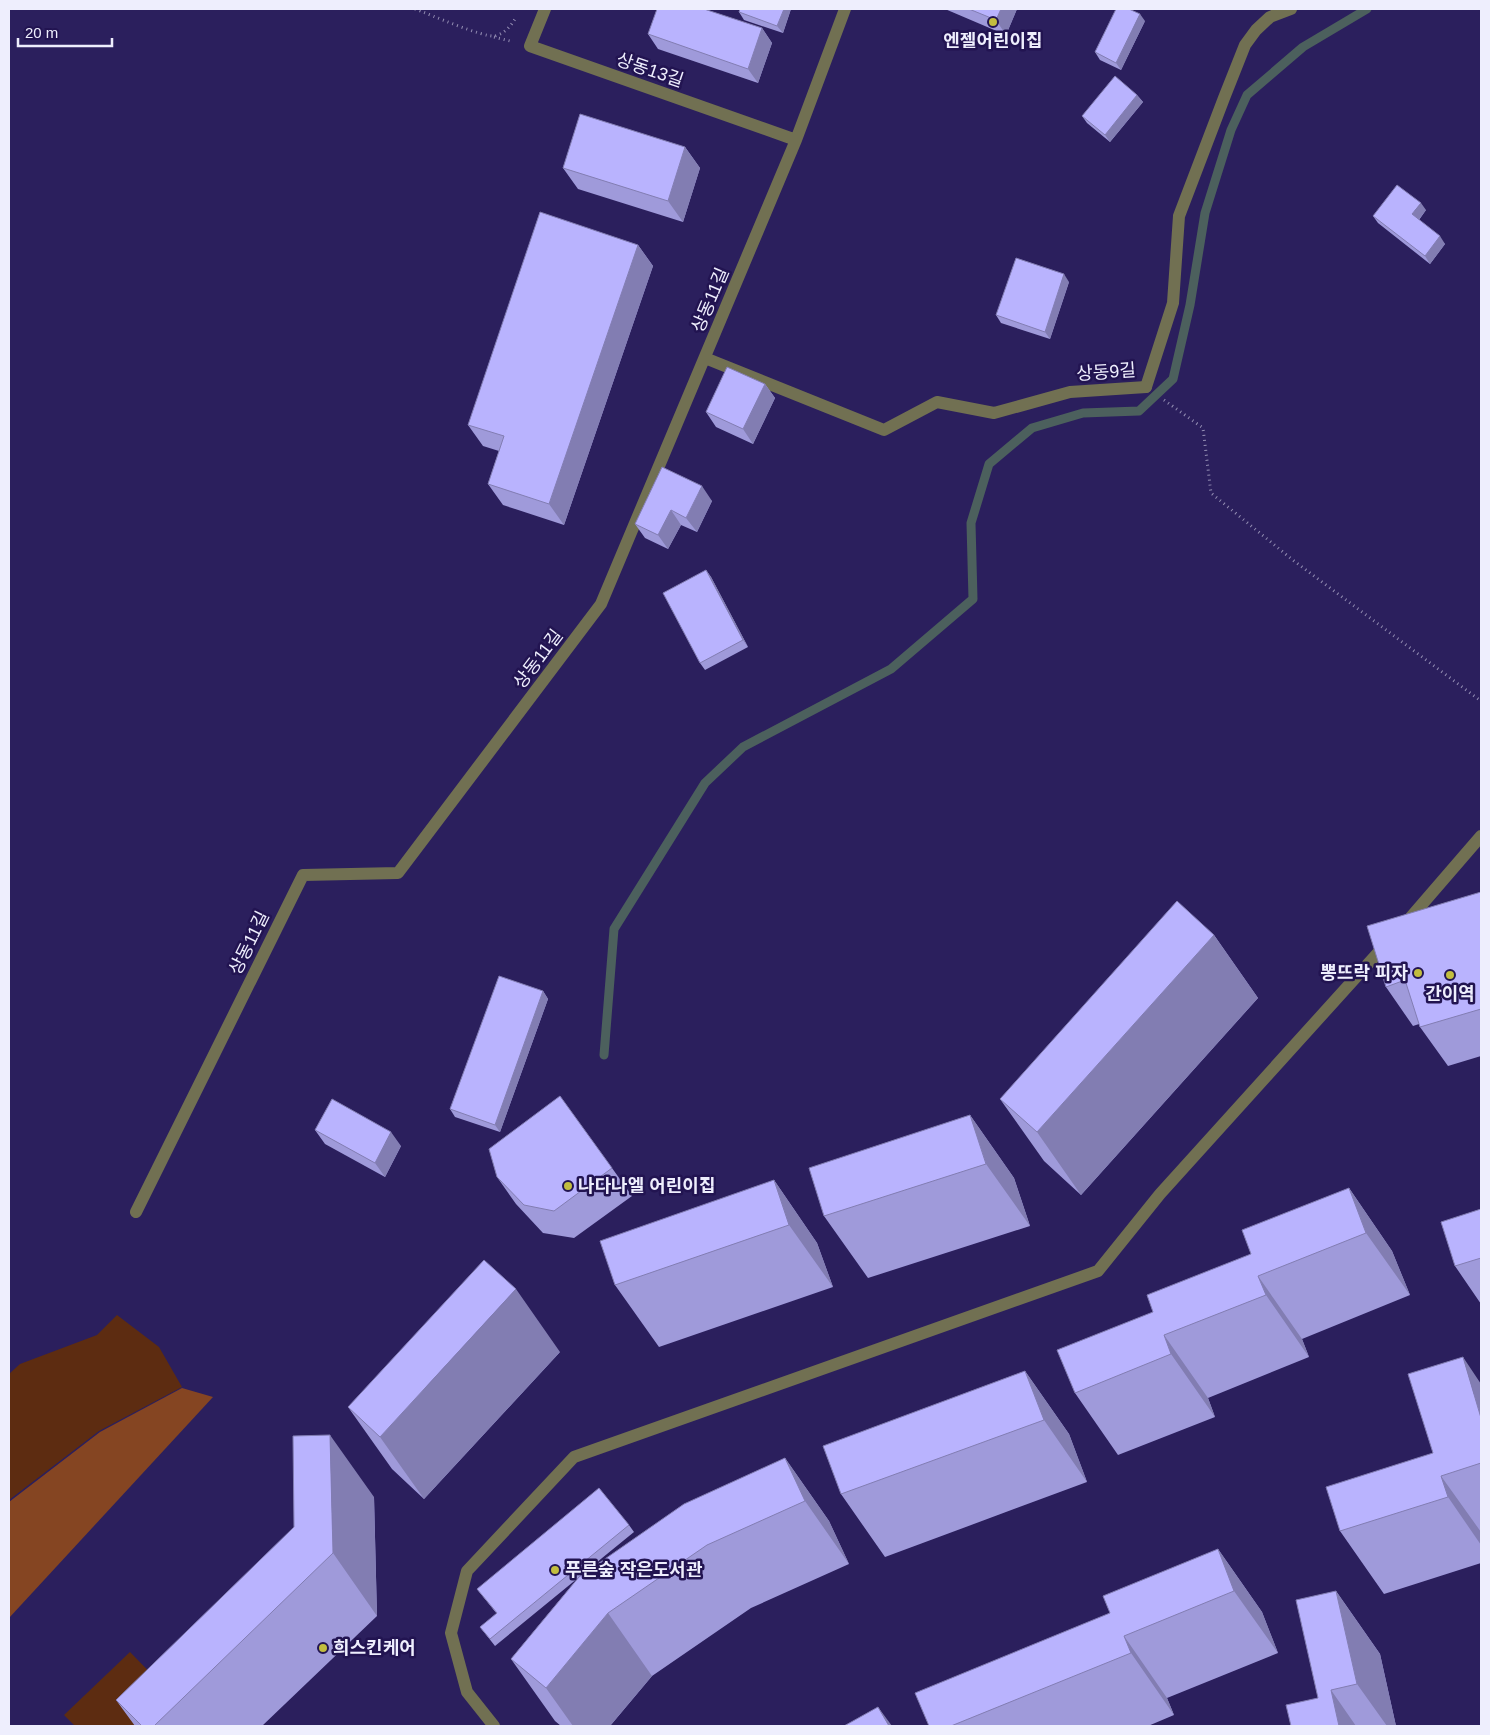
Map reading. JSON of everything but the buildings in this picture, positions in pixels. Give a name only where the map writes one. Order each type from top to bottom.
[{"type":"street","name":"상동13길","points":[[545,9],[530,46],[796,140]]},
{"type":"street","name":"상동11길","points":[[136,1212],[303,875],[398,873],[601,604],[796,140],[845,9]]},
{"type":"street","name":"상동9길","points":[[705,358],[884,430],[937,402],[994,413],[1070,392],[1146,387],[1173,303],[1179,216],[1245,45],[1270,16],[1290,9]]},
{"type":"street","points":[[494,1726],[467,1692],[451,1633],[467,1571],[574,1457],[1098,1271],[1160,1194],[1364,970],[1481,836]]},
{"type":"path","points":[[415,9],[475,32],[494,36],[508,30],[515,18]]},
{"type":"path","points":[[1146,387],[1203,428],[1211,493],[1294,562],[1481,701]]},
{"type":"shaded area","points":[[117,1315],[159,1347],[182,1387],[99,1431],[9,1500],[9,1374],[20,1364],[97,1335]]},
{"type":"shaded area","points":[[182,1388],[213,1397],[9,1618],[9,1502],[100,1432]]},
{"type":"shaded area","points":[[130,1652],[173,1696],[141,1726],[75,1726],[64,1715]]},
{"type":"waterway","points":[[604,1055],[614,929],[705,783],[743,747],[891,669],[973,599],[971,523],[989,464],[1032,428],[1083,413],[1139,411],[1173,379],[1190,305],[1205,213],[1231,130],[1247,95],[1303,47],[1367,9]]},
{"type":"place","name":"엔젤어린이집","points":[[993,22]]},
{"type":"place","name":"뽕뜨락 피자","points":[[1418,973]]},
{"type":"place","name":"간이역","points":[[1450,975]]},
{"type":"place","name":"나다나엘 어린이집","points":[[568,1186]]},
{"type":"place","name":"푸른숲 작은도서관","points":[[555,1570]]},
{"type":"place","name":"희스킨케어","points":[[323,1648]]}]
